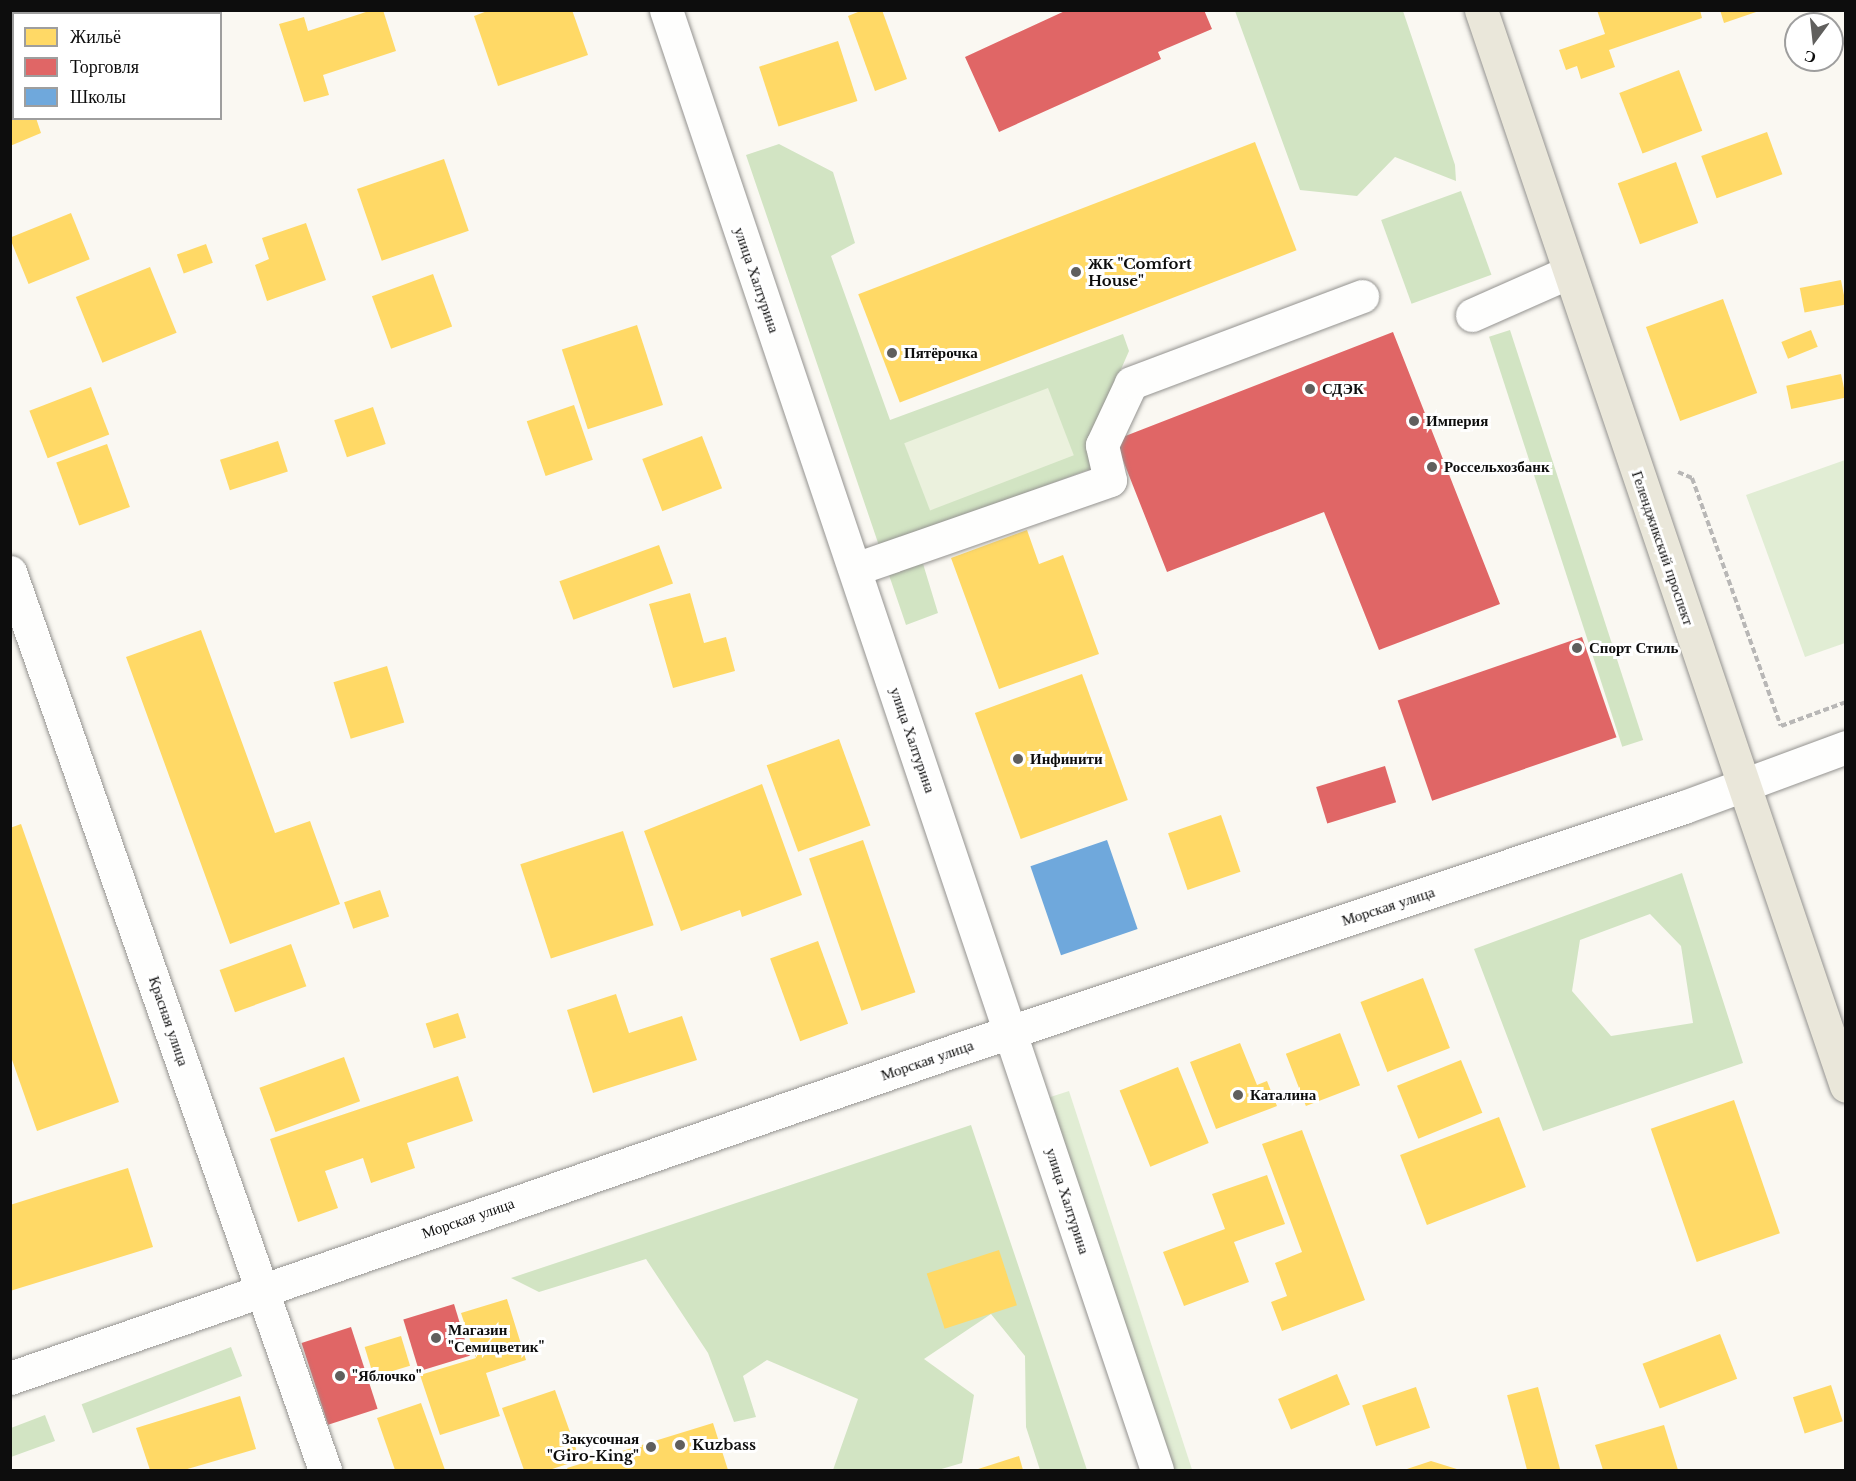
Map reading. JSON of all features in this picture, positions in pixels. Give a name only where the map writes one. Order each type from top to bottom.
[{"type":"main road","name":"Геленджикский проспект","points":[[1481,10],[1845,1086]]},
{"type":"street","name":"улица Халтурина","points":[[666,10],[1157,1470]]},
{"type":"street","points":[[1472,315],[1569,272]]},
{"type":"street","points":[[855,569],[1110,480],[1102,445],[1131,384],[1362,296]]},
{"type":"street","name":"Красная улица","points":[[10,572],[325,1470]]},
{"type":"street","name":"Морская улица","points":[[10,1378],[1011,1032],[1744,786],[1845,747]]},
{"type":"path","points":[[1674,470],[1692,478],[1781,726],[1845,702]]},
{"type":"green space","points":[[1235,11],[1403,11],[1455,165],[1456,181],[1395,157],[1357,196],[1300,190]]},
{"type":"green space","points":[[779,144],[833,172],[855,243],[831,256],[890,420],[1123,334],[1129,351],[1090,440],[1096,467],[914,534],[938,613],[906,625],[746,155]]},
{"type":"green space","points":[[1461,191],[1491,275],[1412,304],[1381,220]]},
{"type":"green space","points":[[1510,330],[1643,740],[1622,747],[1489,337]]},
{"type":"green space","points":[[1048,388],[1074,455],[930,510],[904,443]]},
{"type":"green space","points":[[1845,460],[1845,643],[1805,657],[1746,495]]},
{"type":"green space","points":[[1682,873],[1743,1063],[1543,1131],[1474,949]],"holes":[[[1650,914],[1681,946],[1693,1023],[1611,1036],[1572,991],[1580,940]]]},
{"type":"green space","points":[[1069,1091],[1192,1470],[1169,1470],[1048,1098]]},
{"type":"green space","points":[[971,1125],[1087,1470],[1040,1470],[1026,1427],[1025,1356],[991,1314],[924,1359],[974,1395],[962,1463],[938,1470],[833,1470],[858,1399],[767,1360],[743,1376],[756,1417],[734,1422],[708,1353],[646,1259],[539,1292],[511,1278]]},
{"type":"green space","points":[[231,1347],[242,1376],[93,1433],[82,1404]]},
{"type":"green space","points":[[45,1415],[55,1441],[11,1457],[11,1428]]},
{"type":"building: Жильё","points":[[58,10],[115,10],[115,12],[58,12]]},
{"type":"building: Жильё","points":[[126,10],[178,10],[178,12],[126,12]]},
{"type":"building: Жильё","points":[[372,10],[383,10],[396,51],[323,75],[329,95],[304,102],[279,24],[304,17],[308,31]]},
{"type":"building: Жильё","points":[[490,10],[572,10],[588,55],[498,86],[474,16]]},
{"type":"building: Жильё","points":[[863,10],[882,10],[907,79],[875,91],[848,16]]},
{"type":"building: Жильё","points":[[1597,10],[1700,10],[1702,18],[1609,50],[1615,67],[1581,79],[1577,66],[1566,70],[1559,50],[1605,34]]},
{"type":"building: Жильё","points":[[1720,10],[1759,10],[1759,11],[1724,23]]},
{"type":"building: Жильё","points":[[838,41],[857,101],[779,127],[759,67]]},
{"type":"building: Жильё","points":[[1679,70],[1702,131],[1643,154],[1619,93]]},
{"type":"building: Жильё","points":[[12,120],[37,120],[41,133],[10,146]]},
{"type":"building: Жильё","points":[[1767,132],[1782,174],[1717,198],[1701,156]]},
{"type":"building: Жильё","name":"ЖК \"Comfort House\"","points":[[1255,142],[1297,250],[900,403],[858,294]]},
{"type":"building: Жильё","points":[[444,159],[469,231],[382,261],[357,189]]},
{"type":"building: Жильё","points":[[1676,162],[1698,223],[1640,244],[1618,183]]},
{"type":"building: Жильё","points":[[71,213],[90,259],[29,284],[10,238]]},
{"type":"building: Жильё","points":[[306,223],[326,280],[267,301],[255,265],[269,259],[262,238]]},
{"type":"building: Жильё","points":[[206,244],[213,263],[184,273],[177,255]]},
{"type":"building: Жильё","points":[[150,267],[177,333],[102,363],[76,297]]},
{"type":"building: Жильё","points":[[433,274],[452,327],[391,349],[372,296]]},
{"type":"building: Жильё","points":[[1841,280],[1846,305],[1805,313],[1800,288]]},
{"type":"building: Жильё","points":[[1723,299],[1757,393],[1680,421],[1646,327]]},
{"type":"building: Жильё","points":[[637,325],[663,405],[588,429],[562,349]]},
{"type":"building: Жильё","points":[[1811,330],[1818,347],[1788,359],[1781,342]]},
{"type":"building: Жильё","points":[[1841,374],[1846,397],[1791,409],[1786,386]]},
{"type":"building: Жильё","points":[[91,387],[109,435],[48,458],[29,411]]},
{"type":"building: Жильё","points":[[574,405],[593,460],[546,476],[527,421]]},
{"type":"building: Жильё","points":[[373,407],[386,444],[347,457],[334,420]]},
{"type":"building: Жильё","points":[[702,436],[722,488],[662,511],[642,459]]},
{"type":"building: Жильё","points":[[278,441],[288,471],[230,490],[220,460]]},
{"type":"building: Жильё","points":[[107,444],[130,507],[79,525],[56,462]]},
{"type":"building: Жильё","points":[[1027,530],[1039,564],[1063,555],[1099,654],[999,689],[951,558]]},
{"type":"building: Жильё","points":[[659,545],[673,584],[573,620],[559,581]]},
{"type":"building: Жильё","points":[[690,593],[704,643],[726,637],[735,671],[673,688],[649,604]]},
{"type":"building: Жильё","points":[[201,630],[275,833],[310,821],[340,904],[230,944],[126,657]]},
{"type":"building: Жильё","points":[[387,666],[404,722],[351,739],[333,682]]},
{"type":"building: Жильё","points":[[1082,674],[1128,800],[1021,839],[975,713]]},
{"type":"building: Жильё","points":[[839,739],[870,825],[798,852],[767,765]]},
{"type":"building: Жильё","points":[[762,784],[802,895],[742,917],[740,910],[681,931],[644,831]]},
{"type":"building: Жильё","points":[[1221,815],[1241,872],[1188,890],[1168,833]]},
{"type":"building: Жильё","points":[[21,824],[119,1102],[37,1131],[10,1054],[10,828]]},
{"type":"building: Жильё","points":[[623,831],[654,925],[551,959],[520,864]]},
{"type":"building: Жильё","points":[[863,840],[915,992],[862,1011],[809,859]]},
{"type":"building: Жильё","points":[[380,890],[389,916],[353,929],[344,902]]},
{"type":"building: Жильё","points":[[818,941],[848,1024],[800,1041],[770,958]]},
{"type":"building: Жильё","points":[[291,944],[306,986],[235,1012],[220,970]]},
{"type":"building: Жильё","points":[[1423,978],[1450,1048],[1387,1072],[1360,1002]]},
{"type":"building: Жильё","points":[[616,994],[629,1033],[682,1016],[697,1060],[593,1093],[567,1010]]},
{"type":"building: Жильё","points":[[458,1013],[466,1038],[434,1048],[426,1024]]},
{"type":"building: Жильё","points":[[1340,1033],[1360,1085],[1306,1106],[1286,1054]]},
{"type":"building: Жильё","name":"Каталина","points":[[1240,1043],[1257,1085],[1267,1081],[1277,1106],[1216,1129],[1190,1062]]},
{"type":"building: Жильё","points":[[344,1057],[360,1101],[276,1132],[259,1088]]},
{"type":"building: Жильё","points":[[1461,1060],[1482,1113],[1418,1139],[1397,1086]]},
{"type":"building: Жильё","points":[[1178,1067],[1209,1143],[1150,1167],[1120,1091]]},
{"type":"building: Жильё","points":[[458,1076],[473,1121],[407,1143],[415,1168],[371,1183],[363,1158],[325,1171],[338,1208],[298,1222],[270,1139]]},
{"type":"building: Жильё","points":[[1734,1100],[1780,1233],[1697,1262],[1651,1129]]},
{"type":"building: Жильё","points":[[1499,1117],[1526,1187],[1427,1225],[1400,1155]]},
{"type":"building: Жильё","points":[[1302,1130],[1365,1300],[1282,1331],[1271,1302],[1287,1296],[1275,1263],[1302,1252],[1262,1144]]},
{"type":"building: Жильё","points":[[128,1168],[153,1247],[10,1291],[10,1205]]},
{"type":"building: Жильё","points":[[1267,1175],[1285,1224],[1234,1242],[1249,1282],[1184,1306],[1163,1252],[1225,1229],[1212,1194]]},
{"type":"building: Жильё","points":[[999,1250],[1017,1305],[945,1329],[927,1273]]},
{"type":"building: Жильё","points":[[507,1299],[526,1360],[486,1373],[500,1416],[440,1435],[420,1375],[476,1358],[461,1313]]},
{"type":"building: Жильё","points":[[1720,1334],[1737,1379],[1660,1409],[1643,1364]]},
{"type":"building: Жильё","points":[[401,1336],[410,1366],[374,1377],[365,1347]]},
{"type":"building: Жильё","points":[[1337,1374],[1350,1404],[1291,1429],[1278,1399]]},
{"type":"building: Жильё","points":[[1831,1385],[1843,1421],[1805,1434],[1793,1397]]},
{"type":"building: Жильё","points":[[1416,1387],[1430,1428],[1376,1446],[1362,1406]]},
{"type":"building: Жильё","points":[[1538,1387],[1560,1470],[1527,1470],[1507,1395]]},
{"type":"building: Жильё","points":[[555,1390],[580,1460],[549,1470],[524,1470],[502,1408]]},
{"type":"building: Жильё","points":[[240,1396],[256,1449],[184,1470],[150,1470],[136,1428]]},
{"type":"building: Жильё","points":[[421,1403],[445,1470],[395,1470],[377,1418]]},
{"type":"building: Жильё","name":"Kuzbass","points":[[713,1423],[728,1470],[568,1470],[567,1468]]},
{"type":"building: Жильё","points":[[1664,1425],[1678,1470],[1603,1470],[1595,1445]]},
{"type":"building: Жильё","points":[[1019,1456],[1023,1470],[975,1470]]},
{"type":"building: Жильё","points":[[1431,1461],[1460,1470],[1404,1470]]},
{"type":"building: Торговля","points":[[1067,10],[1204,10],[1212,29],[1158,52],[1161,59],[999,132],[965,57]]},
{"type":"building: Торговля","points":[[1393,332],[1500,604],[1379,650],[1324,512],[1167,572],[1115,440]]},
{"type":"building: Торговля","points":[[1582,637],[1617,737],[1432,801],[1398,700]]},
{"type":"building: Торговля","points":[[1385,766],[1396,802],[1327,823],[1316,787]]},
{"type":"building: Торговля","name":"Магазин \"Семицветик\"","points":[[454,1304],[470,1356],[419,1371],[403,1319]]},
{"type":"building: Торговля","name":"\"Яблочко\"","points":[[351,1327],[378,1409],[328,1425],[302,1343]]},
{"type":"building: Школы","points":[[1107,840],[1138,929],[1061,955],[1030,866]]},
{"type":"place","name":"ЖК \"Comfort House\"","points":[[1076,272]]},
{"type":"place","name":"Пятёрочка","points":[[892,353]]},
{"type":"place","name":"СДЭК","points":[[1310,389]]},
{"type":"place","name":"Империя","points":[[1414,421]]},
{"type":"place","name":"Россельхозбанк","points":[[1432,467]]},
{"type":"place","name":"Спорт Стиль","points":[[1577,648]]},
{"type":"place","name":"Инфинити","points":[[1018,759]]},
{"type":"place","name":"Каталина","points":[[1238,1095]]},
{"type":"place","name":"Магазин \"Семицветик\"","points":[[436,1338]]},
{"type":"place","name":"\"Яблочко\"","points":[[340,1376]]},
{"type":"place","name":"Kuzbass","points":[[680,1445]]},
{"type":"place","name":"Закусочная \"Giro-King\"","points":[[651,1447]]}]
